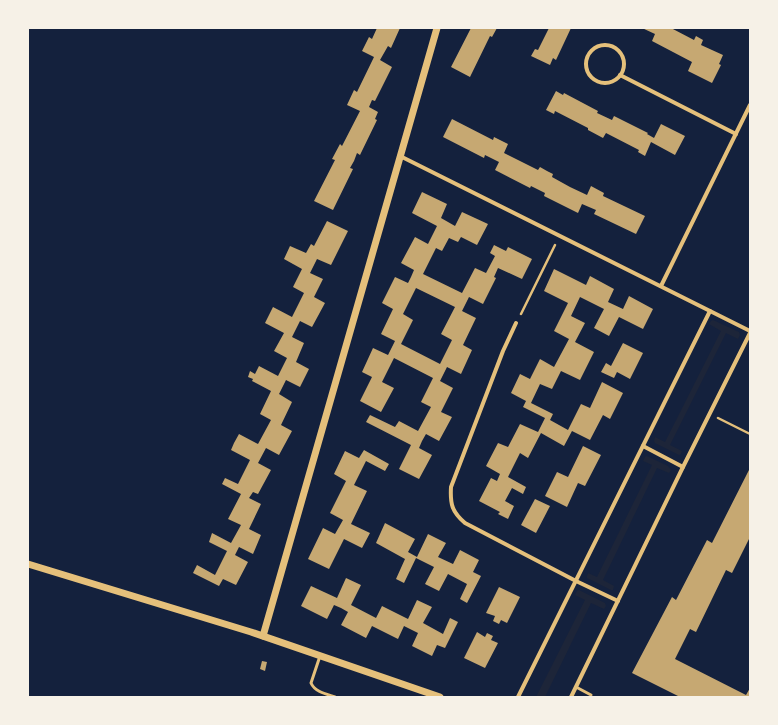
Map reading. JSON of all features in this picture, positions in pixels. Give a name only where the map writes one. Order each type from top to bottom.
[{"type":"street","points":[[263,636],[437,28]]},
{"type":"street","points":[[602,45],[609,45],[615,48],[623,57],[623,70],[620,75],[610,82],[598,81],[589,74],[587,68],[588,56],[597,47],[602,45]]},
{"type":"street","points":[[620,75],[736,134]]},
{"type":"street","points":[[661,286],[750,105]]},
{"type":"street","points":[[400,156],[710,310],[750,332],[571,697]]},
{"type":"street","points":[[518,697],[710,310]]},
{"type":"street","points":[[516,323],[503,351],[451,488],[450,499],[452,508],[465,524],[618,601]]},
{"type":"street","points":[[643,446],[683,467]]},
{"type":"street","points":[[28,564],[263,636],[440,697]]},
{"type":"lane","points":[[320,656],[311,683],[319,692],[335,697]]},
{"type":"lane","points":[[576,688],[591,695]]},
{"type":"path","points":[[516,323],[559,235]]},
{"type":"path","points":[[710,414],[750,434]]},
{"type":"shaded area","points":[[713,320],[739,332],[740,335],[738,339],[726,333],[670,445],[682,451],[679,455],[655,443],[655,437],[665,442],[721,331],[709,324]]},
{"type":"shaded area","points":[[647,456],[668,466],[671,470],[669,473],[657,468],[603,580],[614,586],[613,590],[611,590],[587,578],[587,576],[588,573],[597,577],[652,465],[643,461]]},
{"type":"shaded area","points":[[579,590],[605,603],[606,606],[604,609],[591,603],[545,697],[536,697],[585,600],[575,595]]},
{"type":"building","points":[[377,28],[400,28],[391,48],[388,46],[380,60],[392,67],[375,101],[372,100],[369,107],[378,112],[375,119],[377,120],[360,155],[357,153],[350,168],[353,169],[333,210],[314,201],[335,160],[332,159],[340,144],[342,146],[360,111],[347,105],[354,90],[357,92],[374,57],[362,51],[369,37],[372,39]]},
{"type":"building","points":[[471,28],[497,28],[492,37],[490,36],[470,77],[451,67]]},
{"type":"building","points":[[549,28],[571,28],[556,60],[553,58],[550,65],[531,56],[535,49],[538,50]]},
{"type":"building","points":[[642,28],[671,28],[694,40],[696,36],[703,40],[701,45],[723,55],[719,64],[721,65],[712,83],[688,71],[692,62],[652,41],[655,34]]},
{"type":"building","points":[[556,91],[563,95],[564,93],[598,111],[597,113],[612,120],[614,116],[648,133],[647,134],[654,138],[661,124],[685,136],[675,155],[651,142],[645,156],[638,152],[639,150],[606,133],[603,138],[588,130],[588,128],[555,111],[554,114],[546,110]]},
{"type":"building","points":[[452,119],[493,140],[494,137],[508,144],[504,153],[538,170],[540,167],[553,174],[552,177],[570,187],[587,195],[591,186],[604,193],[603,196],[645,216],[636,234],[594,214],[596,210],[582,204],[578,213],[544,196],[545,193],[531,186],[530,188],[495,170],[499,162],[485,155],[484,158],[443,137]]},
{"type":"building","points":[[422,192],[447,204],[441,218],[455,226],[462,212],[488,224],[477,245],[461,237],[458,242],[449,238],[442,251],[436,248],[423,274],[462,293],[475,268],[486,273],[495,256],[490,253],[494,245],[506,251],[508,247],[532,259],[522,279],[498,268],[494,277],[496,278],[483,304],[469,297],[462,311],[476,318],[463,345],[472,350],[461,374],[447,367],[440,381],[453,388],[441,412],[452,417],[439,441],[426,434],[422,441],[419,448],[432,455],[419,479],[399,469],[411,445],[366,422],[370,415],[395,427],[399,421],[418,431],[431,407],[421,402],[433,378],[394,358],[382,382],[394,388],[381,412],[360,401],[372,377],[362,372],[373,348],[388,355],[395,341],[381,334],[393,309],[382,303],[395,277],[408,283],[411,277],[414,270],[401,263],[415,237],[428,244],[437,226],[412,213]],"holes":[[[416,288],[455,307],[441,334],[452,340],[440,364],[401,344],[413,320],[403,314]]]},
{"type":"building","points":[[327,221],[348,231],[331,265],[317,259],[310,273],[323,279],[314,297],[325,303],[312,327],[300,321],[292,337],[304,343],[296,362],[309,369],[300,387],[286,380],[279,394],[292,402],[281,425],[292,431],[279,455],[266,448],[258,463],[271,470],[258,494],[253,492],[249,498],[261,504],[249,529],[261,535],[253,554],[239,547],[235,555],[248,562],[236,585],[223,579],[219,586],[193,573],[197,565],[215,575],[227,551],[209,542],[212,533],[231,543],[241,525],[228,519],[241,494],[222,484],[225,478],[238,484],[250,460],[231,450],[239,434],[258,444],[271,420],[260,414],[271,391],[252,381],[253,379],[248,377],[250,371],[255,374],[259,366],[278,376],[287,358],[274,351],[284,333],[265,323],[273,307],[292,317],[304,293],[293,287],[302,269],[284,259],[290,246],[306,253],[311,244],[314,246]]},
{"type":"building","points":[[554,269],[586,285],[590,276],[614,289],[608,302],[623,309],[629,296],[653,309],[643,329],[619,317],[609,336],[594,328],[604,309],[580,297],[571,316],[585,323],[575,342],[594,352],[580,380],[561,371],[552,389],[540,384],[531,403],[553,414],[550,420],[568,430],[581,404],[590,408],[602,382],[623,393],[610,419],[603,415],[590,440],[572,431],[564,446],[541,433],[528,458],[520,453],[508,477],[526,487],[523,494],[512,488],[505,501],[514,506],[508,519],[498,514],[500,512],[479,501],[491,478],[497,481],[500,474],[486,466],[498,443],[508,447],[520,424],[538,432],[545,418],[523,407],[526,401],[511,393],[520,374],[530,379],[540,359],[554,367],[569,339],[554,331],[568,303],[544,291]]},
{"type":"building","points":[[623,343],[643,353],[630,379],[617,372],[614,378],[601,372],[606,363],[611,366]]},
{"type":"building","points":[[583,446],[601,455],[585,486],[578,483],[567,507],[545,496],[557,472],[568,477]]},
{"type":"building","points":[[364,450],[389,464],[385,471],[366,461],[354,485],[367,491],[351,524],[370,533],[362,548],[344,539],[329,569],[308,559],[323,528],[335,534],[343,520],[330,513],[346,481],[334,474],[345,451],[359,458]]},
{"type":"building","points":[[750,468],[750,537],[732,573],[726,570],[696,632],[690,629],[675,659],[746,695],[750,688],[750,697],[680,697],[632,673],[672,597],[676,600],[707,540],[712,543]]},
{"type":"building","points":[[535,499],[550,506],[536,533],[521,525]]},
{"type":"building","points":[[385,523],[415,539],[408,552],[417,557],[428,534],[446,543],[438,557],[453,564],[460,550],[479,560],[473,572],[481,576],[467,603],[460,599],[467,584],[448,574],[439,591],[425,584],[434,567],[416,558],[404,583],[396,579],[405,559],[376,543]]},
{"type":"building","points":[[346,578],[361,585],[351,605],[376,618],[382,606],[408,619],[417,600],[432,607],[423,623],[443,634],[450,618],[458,622],[445,648],[437,645],[432,656],[412,646],[418,633],[404,626],[398,639],[372,626],[366,638],[341,625],[348,612],[341,608],[334,605],[327,619],[301,606],[311,586],[337,598]]},
{"type":"building","points":[[499,587],[520,597],[507,623],[501,620],[499,624],[493,621],[495,616],[486,613]]},
{"type":"building","points":[[477,632],[485,637],[487,633],[493,636],[491,640],[498,643],[485,668],[464,658]]},
{"type":"building","points":[[262,661],[267,662],[265,671],[260,669]]}]
